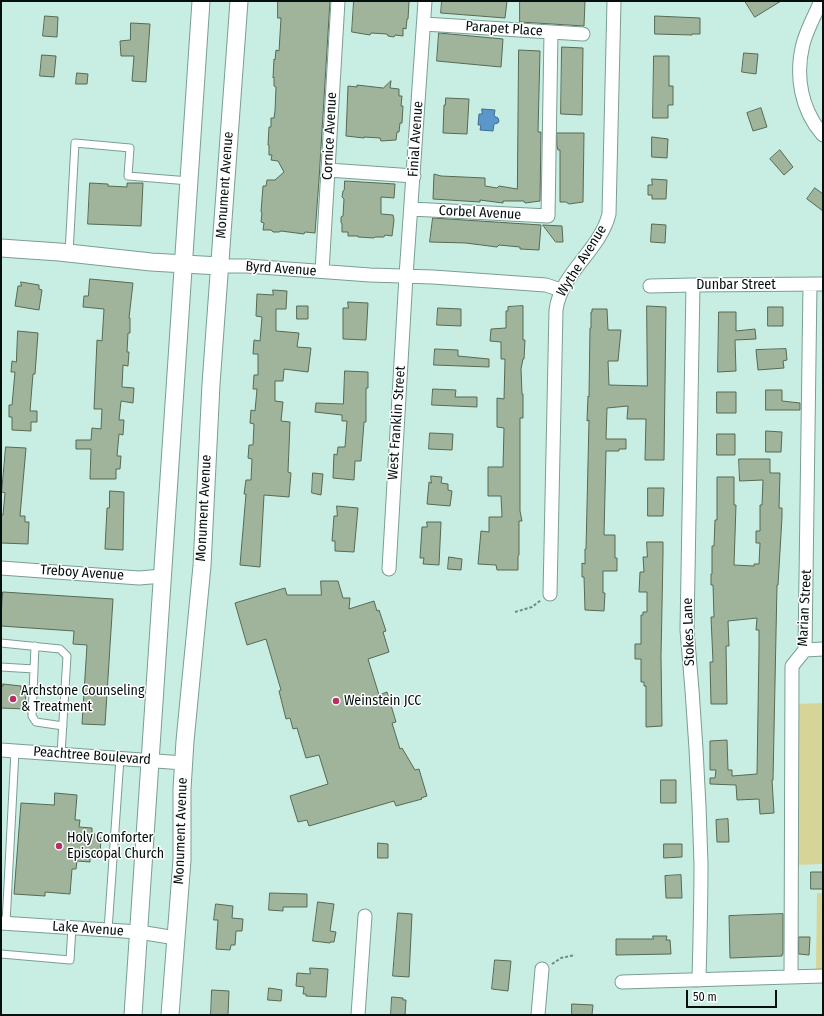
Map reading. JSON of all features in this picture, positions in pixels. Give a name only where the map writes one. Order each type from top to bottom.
[{"type":"street","points":[[134,1015],[201,1]]},
{"type":"street","name":"Monument Avenue","points":[[170,1015],[182,860],[181,829],[184,762],[202,566],[211,384],[239,1]]},
{"type":"street","name":"Cornice Avenue","points":[[322,271],[338,1]]},
{"type":"street","name":"Finial Avenue","points":[[406,276],[425,1]]},
{"type":"street","name":"Wythe Avenue","points":[[550,594],[557,300],[563,286],[592,249],[603,232],[608,214],[614,1]]},
{"type":"street","points":[[821,1],[803,45],[800,62],[800,79],[803,99],[808,112],[823,135]]},
{"type":"street","name":"Parapet Place","points":[[424,24],[583,34]]},
{"type":"street","name":"Corbel Avenue","points":[[411,209],[548,216],[551,32]]},
{"type":"street","points":[[328,170],[414,176]]},
{"type":"street","name":"Byrd Avenue","points":[[1,248],[151,262],[247,266],[546,285],[561,290]]},
{"type":"street","name":"West Franklin Street","points":[[389,569],[406,276]]},
{"type":"street","name":"Dunbar Street","points":[[650,286],[817,284]]},
{"type":"street","name":"Marian Street","points":[[791,977],[792,666],[806,650],[817,284]]},
{"type":"street","name":"Stokes Lane","points":[[693,285],[687,630],[692,681],[700,834],[701,866],[699,980]]},
{"type":"street","name":"Treboy Avenue","points":[[1,568],[139,578],[163,576]]},
{"type":"street","points":[[806,650],[823,649]]},
{"type":"street","name":"Peachtree Boulevard","points":[[1,750],[184,762]]},
{"type":"street","points":[[358,1015],[365,916]]},
{"type":"street","name":"Lake Avenue","points":[[3,923],[139,932],[176,938]]},
{"type":"street","points":[[538,1015],[542,969]]},
{"type":"street","points":[[622,982],[823,976]]},
{"type":"lane","points":[[69,254],[75,143],[130,148],[128,176],[189,181]]},
{"type":"lane","points":[[1,643],[60,649],[67,656],[62,754]]},
{"type":"lane","points":[[36,646],[32,716],[36,722],[63,726]]},
{"type":"lane","points":[[1,667],[34,670]]},
{"type":"lane","points":[[3,923],[15,751]]},
{"type":"lane","points":[[108,930],[120,758]]},
{"type":"lane","points":[[1,954],[70,960],[72,927]]},
{"type":"path","points":[[516,612],[532,607],[550,594]]},
{"type":"path","points":[[542,969],[561,958],[575,955]]},
{"type":"shaded area","points":[[823,703],[823,864],[795,865],[796,704]]},
{"type":"shaded area","points":[[817,893],[823,893],[823,970],[816,970]]},
{"type":"water","points":[[482,109],[495,110],[494,116],[498,118],[499,121],[498,123],[494,124],[493,131],[480,130],[481,125],[478,125],[479,114],[482,114]]},
{"type":"building","points":[[278,1],[330,1],[315,233],[305,232],[304,234],[263,230],[264,223],[261,222],[263,186],[266,186],[267,180],[275,180],[284,172],[278,161],[271,160],[272,155],[269,155],[268,145],[269,127],[271,127],[271,118],[274,118],[275,111],[276,87],[274,86],[274,77],[273,78],[274,59],[275,60],[276,50],[279,51],[281,18],[278,18]]},
{"type":"building","points":[[354,1],[408,1],[408,19],[406,29],[403,28],[403,36],[395,35],[394,37],[388,36],[387,34],[371,33],[370,35],[352,32]]},
{"type":"building","points":[[442,1],[507,1],[505,18],[441,13]]},
{"type":"building","points":[[520,1],[585,1],[584,26],[520,22]]},
{"type":"building","points":[[745,1],[781,1],[755,17]]},
{"type":"building","points":[[45,16],[58,17],[57,37],[43,36]]},
{"type":"building","points":[[655,16],[700,18],[700,34],[655,34]]},
{"type":"building","points":[[131,23],[150,24],[146,82],[132,81],[134,56],[121,56],[120,41],[130,40]]},
{"type":"building","points":[[439,33],[503,39],[501,67],[437,61]]},
{"type":"building","points":[[562,47],[583,48],[582,115],[561,114]]},
{"type":"building","points":[[519,50],[540,51],[538,132],[541,132],[540,201],[525,203],[524,201],[503,201],[503,203],[480,200],[480,202],[433,199],[434,174],[441,176],[485,178],[485,186],[497,188],[499,186],[517,189]]},
{"type":"building","points":[[744,53],[758,54],[756,74],[742,72]]},
{"type":"building","points":[[42,55],[56,56],[54,77],[40,76]]},
{"type":"building","points":[[654,56],[669,56],[669,86],[673,86],[673,105],[668,105],[668,118],[653,118]]},
{"type":"building","points":[[77,73],[88,74],[87,84],[76,84]]},
{"type":"building","points":[[391,81],[390,88],[399,89],[399,96],[402,96],[401,106],[403,106],[402,123],[400,123],[396,140],[381,141],[380,138],[346,136],[348,86],[357,87],[357,85],[383,88]]},
{"type":"building","points":[[446,98],[469,99],[467,134],[443,133],[444,105]]},
{"type":"building","points":[[761,108],[767,127],[753,131],[747,113]]},
{"type":"building","points":[[557,133],[584,133],[583,202],[569,204],[566,202],[560,202],[560,150],[558,150],[557,146]]},
{"type":"building","points":[[652,137],[668,139],[667,158],[652,157]]},
{"type":"building","points":[[780,150],[793,167],[784,175],[770,159]]},
{"type":"building","points":[[652,179],[667,180],[666,199],[652,199],[652,195],[648,195],[648,185],[652,185]]},
{"type":"building","points":[[345,181],[395,184],[394,198],[381,197],[381,214],[393,215],[394,220],[392,236],[385,235],[384,237],[374,238],[358,237],[348,236],[348,232],[342,232],[341,217],[343,216],[344,199],[342,197]]},
{"type":"building","points":[[90,183],[127,187],[127,183],[143,183],[141,226],[88,224]]},
{"type":"building","points":[[815,188],[823,194],[823,211],[807,199]]},
{"type":"building","points":[[433,218],[541,225],[539,250],[520,249],[520,247],[499,245],[497,247],[466,243],[430,242]]},
{"type":"building","points":[[652,224],[666,225],[665,243],[651,242]]},
{"type":"building","points":[[543,225],[562,226],[563,242],[556,242]]},
{"type":"building","points":[[90,279],[133,283],[129,318],[130,333],[128,333],[128,366],[123,365],[122,387],[134,388],[133,403],[121,401],[119,420],[124,420],[123,435],[119,434],[117,456],[121,456],[120,469],[116,469],[116,479],[90,479],[91,449],[76,449],[76,440],[91,440],[92,428],[101,429],[102,409],[94,409],[97,340],[102,341],[104,309],[83,307],[84,296],[88,296]]},
{"type":"building","points":[[21,282],[39,285],[39,289],[42,290],[39,310],[15,306],[18,286],[21,286]]},
{"type":"building","points":[[273,290],[287,291],[286,309],[276,309],[276,331],[299,333],[297,347],[311,348],[308,372],[284,369],[283,381],[275,381],[275,401],[283,402],[281,421],[290,422],[288,472],[291,473],[289,497],[264,495],[260,567],[240,565],[246,494],[244,494],[246,480],[251,480],[252,459],[248,458],[249,445],[253,445],[254,424],[250,423],[251,410],[255,411],[257,389],[253,389],[254,375],[258,375],[258,354],[253,354],[254,340],[260,341],[262,317],[256,316],[257,294],[273,295]]},
{"type":"building","points":[[348,302],[368,303],[366,340],[343,339],[343,308],[348,308]]},
{"type":"building","points":[[297,306],[308,306],[308,319],[297,319]]},
{"type":"building","points":[[523,306],[523,340],[525,340],[524,359],[521,369],[523,418],[520,418],[520,511],[522,521],[519,521],[518,570],[497,570],[496,565],[478,564],[481,531],[489,532],[489,517],[502,517],[501,496],[488,496],[488,467],[503,467],[504,428],[497,427],[497,398],[504,399],[505,359],[501,359],[501,342],[490,341],[491,329],[506,328],[506,311],[508,311],[508,307]]},
{"type":"building","points":[[647,306],[666,307],[664,460],[645,460],[646,419],[627,419],[628,406],[607,408],[606,439],[626,439],[626,449],[619,449],[619,451],[606,451],[604,535],[615,535],[615,558],[617,558],[617,571],[603,571],[603,593],[605,593],[604,611],[585,610],[582,563],[585,564],[586,549],[589,420],[587,421],[591,312],[592,309],[607,309],[608,330],[621,330],[618,361],[608,361],[609,385],[647,386]]},
{"type":"building","points":[[768,307],[783,307],[783,326],[768,326]]},
{"type":"building","points":[[438,308],[461,309],[461,326],[437,325]]},
{"type":"building","points":[[719,312],[736,312],[736,331],[755,329],[756,339],[735,340],[736,371],[718,372]]},
{"type":"building","points":[[18,331],[38,333],[30,411],[37,411],[37,422],[31,422],[31,431],[12,430],[12,417],[9,417],[9,405],[12,405],[15,372],[11,372],[12,361],[16,362]]},
{"type":"building","points":[[435,349],[458,350],[458,356],[489,359],[489,367],[434,365]]},
{"type":"building","points":[[786,349],[787,360],[783,361],[784,368],[758,370],[756,350]]},
{"type":"building","points":[[345,371],[368,372],[368,388],[366,388],[366,422],[364,422],[361,461],[355,461],[354,480],[333,478],[334,454],[337,455],[338,447],[345,447],[347,421],[342,421],[342,415],[315,412],[316,403],[343,404]]},
{"type":"building","points":[[433,389],[456,390],[455,397],[477,397],[477,407],[432,405]]},
{"type":"building","points":[[766,390],[782,390],[782,401],[800,403],[800,410],[766,410]]},
{"type":"building","points":[[717,392],[736,392],[736,413],[717,413]]},
{"type":"building","points":[[766,431],[782,432],[781,452],[766,452]]},
{"type":"building","points":[[430,433],[453,434],[452,450],[429,449]]},
{"type":"building","points":[[717,434],[735,434],[735,455],[717,455]]},
{"type":"building","points":[[6,447],[26,448],[20,516],[25,516],[25,522],[29,522],[28,544],[1,543],[1,515],[3,515],[5,493],[2,492]]},
{"type":"building","points":[[739,459],[770,459],[770,473],[780,473],[779,508],[782,508],[782,517],[777,585],[772,780],[774,813],[760,814],[759,799],[737,800],[736,785],[710,784],[710,778],[715,778],[716,770],[710,770],[710,741],[727,740],[728,770],[732,770],[732,776],[757,774],[759,630],[756,630],[757,618],[728,621],[729,646],[726,646],[727,704],[711,704],[710,662],[713,662],[711,617],[714,617],[713,585],[711,585],[711,574],[712,546],[714,546],[715,520],[717,520],[717,477],[734,477],[734,505],[736,505],[734,565],[754,566],[754,564],[759,564],[760,543],[756,543],[756,531],[760,531],[760,505],[762,505],[763,480],[740,481]]},
{"type":"building","points":[[313,473],[323,474],[321,495],[312,493]]},
{"type":"building","points":[[431,476],[442,477],[441,483],[448,484],[448,490],[452,491],[450,506],[427,504]]},
{"type":"building","points":[[648,488],[664,488],[663,516],[648,516]]},
{"type":"building","points":[[110,491],[124,492],[123,550],[105,549],[107,508],[109,508]]},
{"type":"building","points":[[337,506],[358,508],[354,552],[335,551],[335,541],[332,541],[334,516],[337,516]]},
{"type":"building","points":[[427,522],[441,522],[439,565],[423,564],[424,558],[420,558],[422,527],[427,527]]},
{"type":"building","points":[[647,542],[663,542],[663,554],[661,657],[662,726],[646,727],[646,686],[644,686],[644,682],[641,682],[641,659],[635,659],[635,644],[641,644],[641,615],[643,615],[643,612],[647,612],[647,592],[639,592],[640,572],[644,572],[643,557],[647,557]]},
{"type":"building","points":[[449,557],[462,559],[461,570],[448,569]]},
{"type":"building","name":"Weinstein JCC","points":[[321,581],[338,581],[343,598],[350,598],[349,609],[374,601],[377,611],[379,610],[386,631],[383,632],[389,652],[368,659],[379,695],[387,692],[396,722],[392,723],[400,749],[402,748],[415,770],[419,769],[427,796],[421,798],[422,799],[396,806],[394,801],[309,826],[307,820],[298,822],[290,796],[328,784],[319,755],[306,758],[297,728],[293,729],[290,718],[286,719],[279,691],[281,690],[266,639],[247,645],[235,603],[285,588],[287,595],[321,595]]},
{"type":"building","points":[[3,592],[113,599],[105,725],[82,724],[87,645],[73,644],[74,631],[1,626]]},
{"type":"building","name":"Archstone Counseling & Treatment","points":[[3,684],[21,686],[21,690],[26,690],[25,709],[1,708],[1,686],[3,686]]},
{"type":"building","points":[[661,780],[676,780],[676,803],[661,803]]},
{"type":"building","name":"Holy Comforter Episcopal Church","points":[[55,793],[77,795],[75,820],[80,820],[79,827],[92,828],[92,834],[95,834],[95,838],[101,838],[100,854],[94,853],[94,857],[90,857],[90,862],[77,861],[76,869],[72,869],[70,894],[45,892],[45,896],[14,894],[21,803],[54,805]]},
{"type":"building","points":[[728,819],[729,842],[717,842],[716,820]]},
{"type":"building","points":[[378,843],[388,844],[388,858],[378,858]]},
{"type":"building","points":[[664,844],[682,844],[682,857],[664,858]]},
{"type":"building","points":[[811,872],[823,872],[823,889],[811,889]]},
{"type":"building","points":[[681,875],[682,898],[666,898],[665,876]]},
{"type":"building","points":[[270,893],[307,894],[307,907],[283,907],[283,911],[269,910]]},
{"type":"building","points":[[318,902],[334,904],[330,931],[336,932],[334,942],[313,941]]},
{"type":"building","points":[[216,904],[233,906],[232,918],[243,919],[242,931],[236,931],[235,945],[231,945],[230,950],[216,949],[218,920],[214,920]]},
{"type":"building","points":[[398,913],[412,914],[409,977],[393,976]]},
{"type":"building","points":[[783,914],[782,956],[730,958],[729,916]]},
{"type":"building","points":[[653,936],[667,936],[666,940],[670,940],[671,954],[616,955],[616,939],[653,939]]},
{"type":"building","points":[[799,937],[810,937],[809,955],[799,954]]},
{"type":"building","points":[[495,960],[511,961],[508,991],[492,989]]},
{"type":"building","points":[[310,968],[328,969],[326,997],[306,996],[306,994],[303,994],[304,987],[296,986],[297,973],[310,974]]},
{"type":"building","points":[[269,988],[282,990],[281,1001],[268,1000]]},
{"type":"building","points":[[212,990],[229,991],[228,1015],[211,1015]]},
{"type":"building","points":[[392,997],[403,998],[403,1000],[406,1000],[405,1015],[391,1015]]},
{"type":"building","points":[[572,1004],[593,1005],[592,1015],[572,1015]]},
{"type":"place","name":"Archstone Counseling & Treatment","points":[[13,699]]},
{"type":"place","name":"Weinstein JCC","points":[[336,701]]},
{"type":"place","name":"Holy Comforter Episcopal Church","points":[[59,846]]}]
